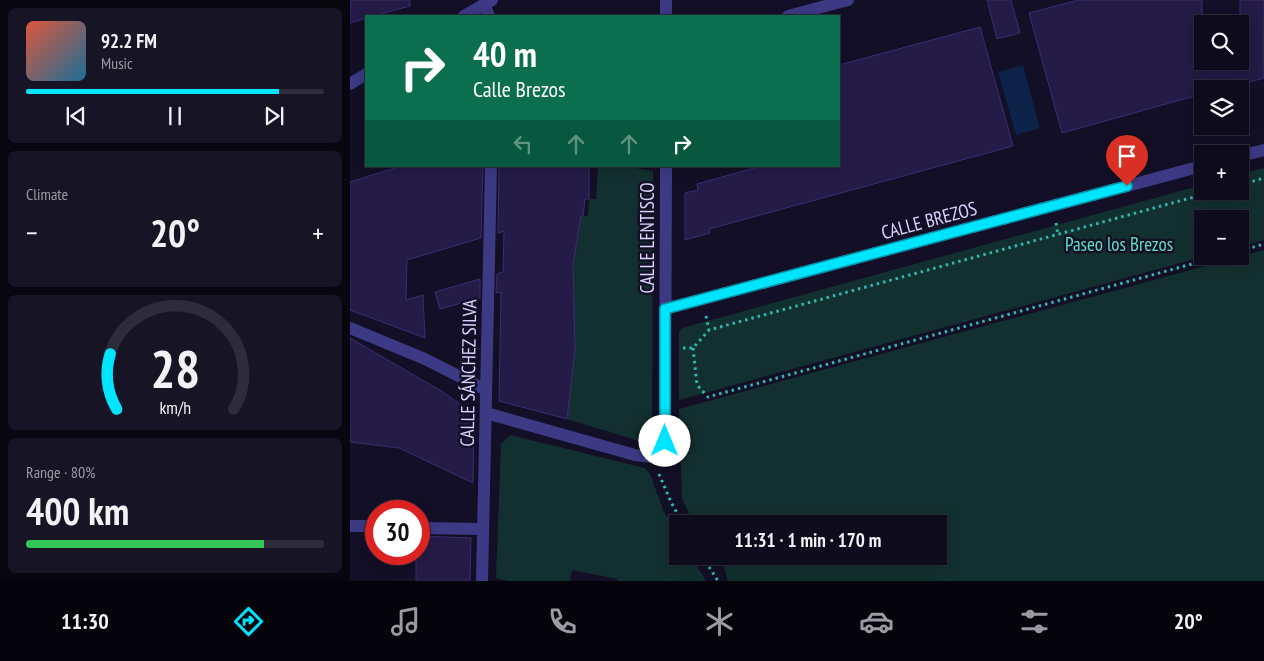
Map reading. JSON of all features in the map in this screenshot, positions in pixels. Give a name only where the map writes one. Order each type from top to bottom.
[{"type":"street","points":[[666,0],[666,15]]},
{"type":"street","points":[[792,15],[848,0]]},
{"type":"street","points":[[467,15],[488,7]]},
{"type":"street","points":[[350,84],[365,75]]},
{"type":"street","points":[[1249,154],[1264,150]]},
{"type":"street","name":"CALLE SÁNCHEZ SILVA","points":[[482,581],[491,167]]},
{"type":"street","name":"CALLE LENTISCO","points":[[652,457],[665,441],[666,167]]},
{"type":"street","name":"CALLE BREZOS","points":[[665,309],[1194,168]]},
{"type":"street","points":[[350,328],[425,358],[486,390]]},
{"type":"street","points":[[486,413],[635,455],[652,457]]},
{"type":"street","points":[[350,526],[365,526]]},
{"type":"street","points":[[430,528],[483,529]]},
{"type":"path","points":[[1249,182],[1264,178]]},
{"type":"path","points":[[1194,197],[710,330],[693,348],[697,385],[708,397],[1194,263]]},
{"type":"path","points":[[1249,248],[1264,244]]},
{"type":"path","points":[[652,457],[678,515]]},
{"type":"path","points":[[708,565],[718,581]]},
{"type":"green space","points":[[598,167],[630,167],[653,171],[652,445],[567,419],[574,357],[573,251],[576,251],[581,216],[588,216],[589,199],[596,199]]},
{"type":"green space","name":"Paseo los Brezos","points":[[1264,168],[1264,240],[1249,244],[1249,210],[1194,210],[1194,259],[679,400],[679,332],[682,328],[1194,187],[1194,200],[1249,200],[1249,172]]},
{"type":"green space","points":[[1264,250],[1264,581],[728,581],[723,565],[947,565],[947,515],[690,515],[682,499],[679,409],[1209,265],[1249,265],[1249,254]]},
{"type":"green space","points":[[510,435],[645,468],[650,474],[669,520],[669,565],[696,565],[706,581],[617,581],[617,579],[572,570],[570,581],[508,581],[496,578],[501,444]]},
{"type":"water","points":[[1023,65],[1040,128],[1016,135],[998,72]]},
{"type":"building","points":[[350,0],[410,0],[410,6],[377,15],[365,15],[365,18],[350,23]]},
{"type":"building","points":[[987,0],[1011,0],[1020,33],[997,39]]},
{"type":"building","points":[[1078,0],[1202,0],[1202,15],[1194,15],[1194,70],[1249,70],[1249,15],[1240,15],[1240,0],[1264,0],[1264,78],[1249,82],[1249,80],[1194,80],[1194,96],[1062,133],[1029,13]]},
{"type":"building","points":[[980,27],[1013,146],[709,229],[710,233],[685,240],[685,193],[698,190],[697,184],[757,167],[840,167],[840,65]]},
{"type":"building","points":[[398,167],[483,167],[481,238],[407,260],[406,300],[423,295],[425,338],[350,310],[350,182]]},
{"type":"building","points":[[499,167],[589,167],[589,199],[585,199],[573,264],[575,350],[567,419],[499,401],[501,292],[496,293],[497,274],[503,272],[504,231],[498,233]]},
{"type":"building","points":[[480,279],[480,298],[440,309],[435,292]]},
{"type":"building","points":[[350,338],[443,392],[474,414],[473,483],[399,448],[350,442]]},
{"type":"building","points":[[430,536],[471,538],[470,581],[416,581],[416,565],[430,565]]},
{"type":"route","points":[[665,441],[665,309],[1127,186]]}]
